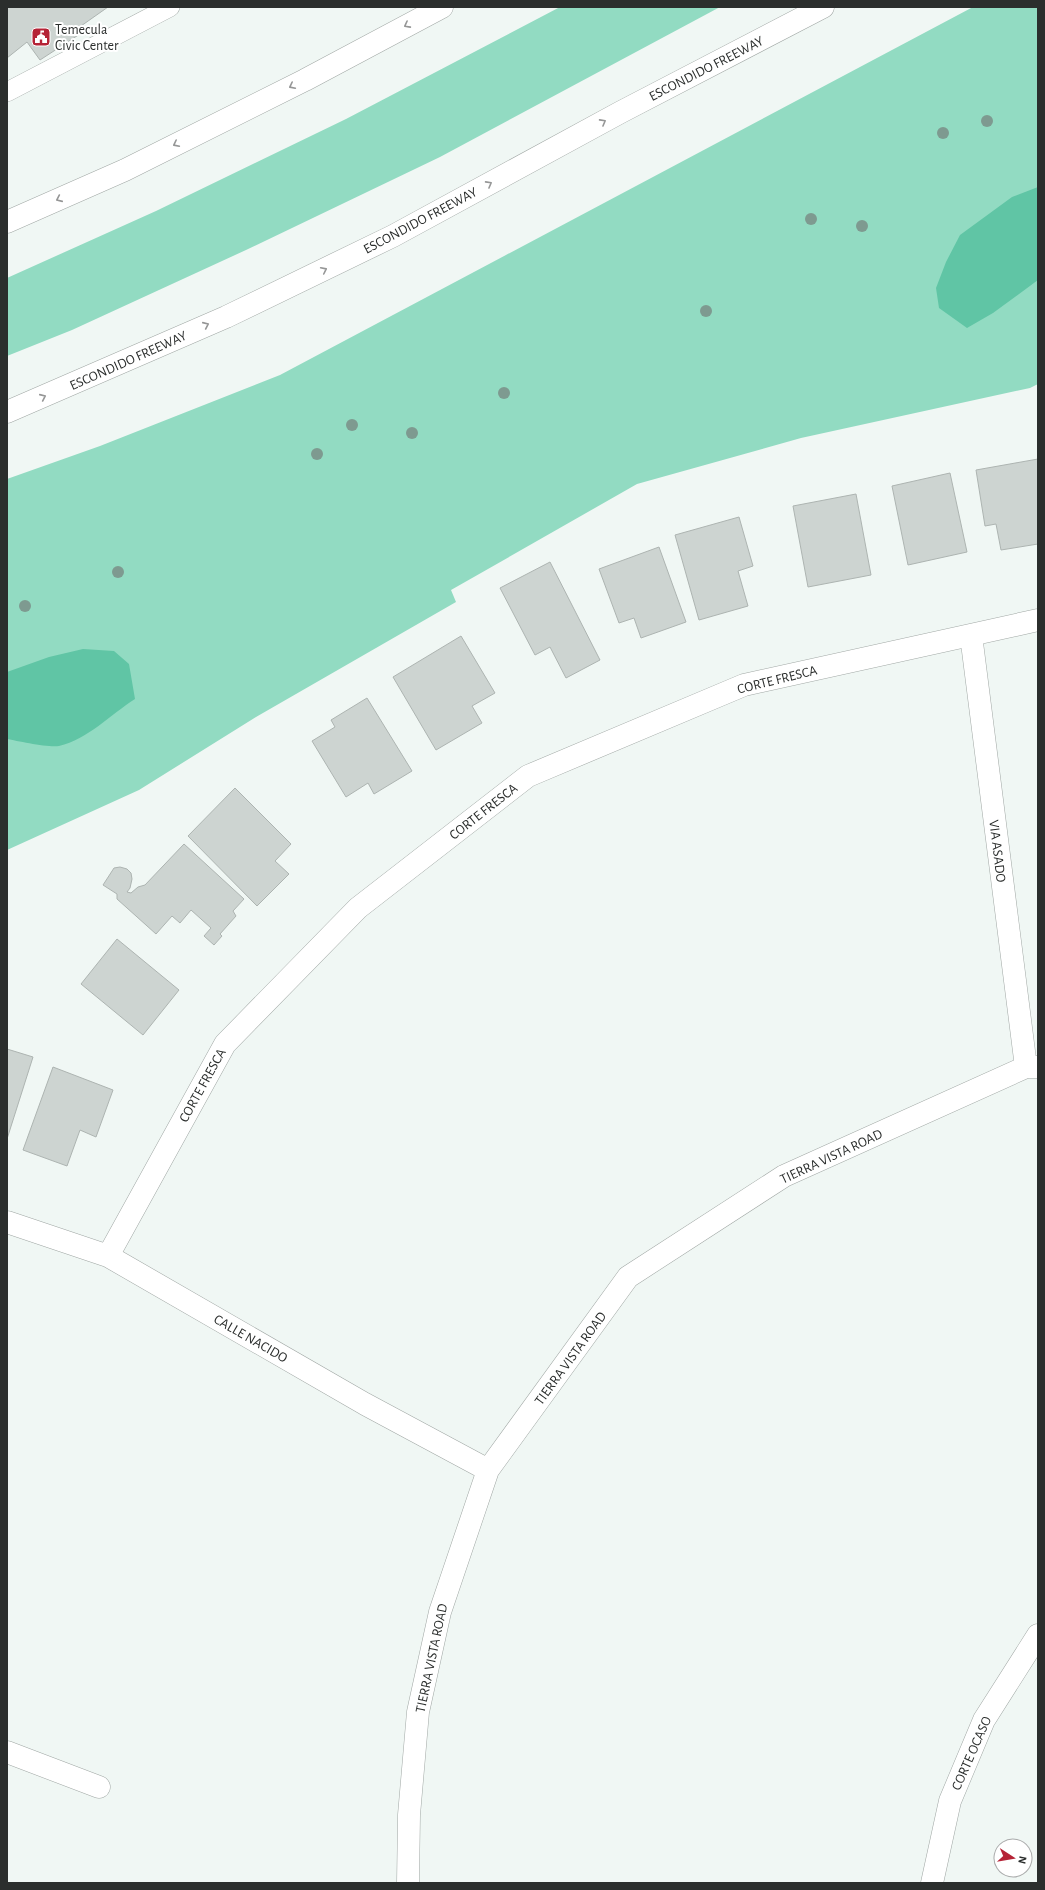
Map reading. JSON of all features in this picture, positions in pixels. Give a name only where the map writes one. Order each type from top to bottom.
[{"type":"main road","points":[[7,222],[125,170],[305,80],[442,7]]},
{"type":"main road","name":"ESCONDIDO FREEWAY","points":[[7,412],[226,317],[393,236],[621,112],[823,7]]},
{"type":"main road","name":"CORTE FRESCA","points":[[108,1256],[225,1044],[358,908],[528,776],[744,685],[1038,620]]},
{"type":"main road","name":"VIA ASADO","points":[[971,635],[1032,1067]]},
{"type":"main road","name":"TIERRA VISTA ROAD","points":[[408,1883],[409,1815],[418,1712],[440,1612],[488,1470],[628,1277],[784,1176],[1032,1067]]},
{"type":"main road","name":"CALLE NACIDO","points":[[7,1222],[108,1256],[365,1404],[488,1470]]},
{"type":"main road","name":"CORTE OCASO","points":[[932,1883],[950,1801],[984,1720],[1038,1636]]},
{"type":"main road","points":[[7,1752],[100,1787]]},
{"type":"lane","points":[[7,92],[170,7]]},
{"type":"green space","points":[[560,7],[720,7],[440,157],[246,250],[72,330],[7,356],[7,278],[156,211],[346,119]]},
{"type":"green space","points":[[973,7],[1038,7],[1038,384],[1030,388],[801,438],[637,484],[451,590],[456,602],[256,717],[139,790],[7,850],[7,479],[100,446],[280,375]]},
{"type":"green space","points":[[1038,187],[1038,280],[993,313],[967,328],[939,308],[936,288],[946,262],[960,235],[1012,197]]},
{"type":"green space","points":[[83,649],[114,651],[129,664],[135,699],[98,726],[70,743],[54,746],[7,739],[7,672],[49,657]]},
{"type":"building","name":"Temecula Civic Center","points":[[7,7],[108,7],[81,26],[83,32],[40,60],[27,42],[7,58]]},
{"type":"building","points":[[1038,459],[1038,544],[1001,550],[996,524],[985,526],[976,470]]},
{"type":"building","points":[[950,473],[967,552],[908,565],[892,486]]},
{"type":"building","points":[[856,494],[871,575],[808,587],[793,506]]},
{"type":"building","points":[[739,517],[753,566],[738,571],[748,606],[699,620],[675,535]]},
{"type":"building","points":[[659,547],[686,622],[641,638],[634,618],[619,623],[599,569]]},
{"type":"building","points":[[550,562],[600,660],[566,678],[550,647],[535,655],[500,588]]},
{"type":"building","points":[[461,636],[495,693],[472,706],[482,723],[436,750],[393,677]]},
{"type":"building","points":[[367,698],[412,771],[374,794],[368,783],[346,797],[312,741],[335,727],[331,720]]},
{"type":"building","points":[[235,788],[291,844],[275,861],[289,874],[257,906],[188,836]]},
{"type":"building","points":[[184,844],[244,899],[233,911],[236,916],[220,934],[222,936],[214,945],[204,936],[211,928],[191,910],[180,923],[172,916],[156,934],[117,899],[117,894],[103,885],[114,868],[120,867],[127,869],[131,873],[132,879],[130,888],[127,892],[131,893],[138,887],[145,885]]},
{"type":"building","points":[[117,939],[179,990],[143,1035],[81,984]]},
{"type":"building","points":[[7,1049],[33,1057],[7,1139]]},
{"type":"building","points":[[53,1067],[113,1090],[96,1137],[80,1130],[67,1166],[23,1150]]},
{"type":"place","name":"Temecula Civic Center","points":[[41,37]]}]
